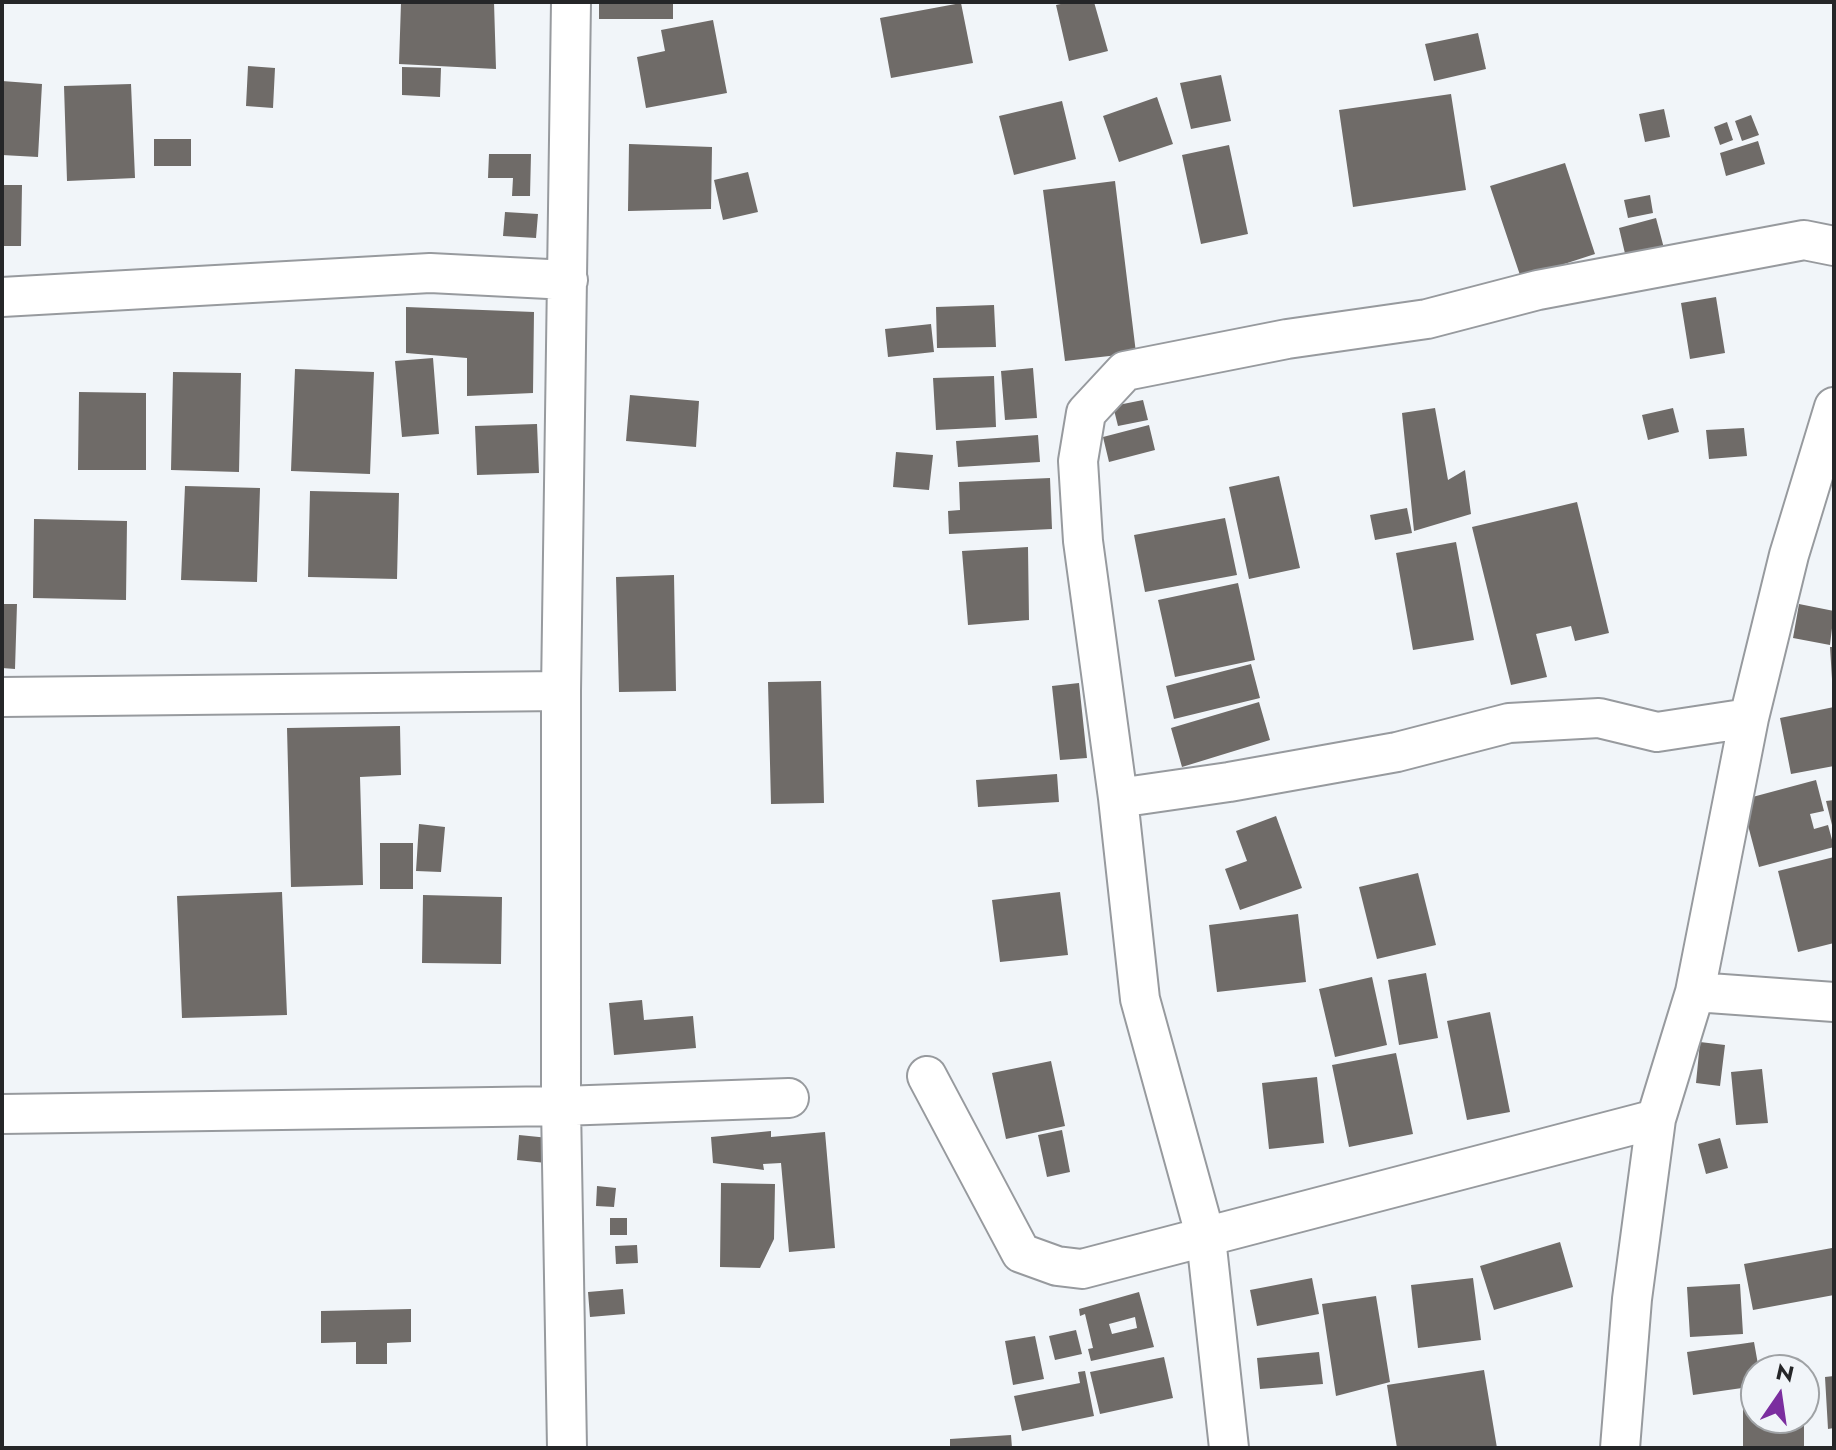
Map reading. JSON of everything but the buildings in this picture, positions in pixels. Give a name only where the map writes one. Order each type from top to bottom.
[{"type":"street","points":[[567,1448],[561,1106],[561,691],[571,2]]},
{"type":"street","points":[[1229,1448],[1206,1238],[1140,999],[1118,798],[1083,541],[1078,461],[1086,413],[1125,371],[1287,339],[1427,319],[1538,290],[1804,240],[1834,246]]},
{"type":"street","points":[[2,297],[430,273],[568,280]]},
{"type":"street","points":[[1620,1448],[1632,1299],[1656,1119],[1695,992],[1749,718],[1789,555],[1834,407]]},
{"type":"street","points":[[2,697],[561,691]]},
{"type":"street","points":[[1118,798],[1397,752],[1509,723],[1599,718],[1657,732],[1749,718]]},
{"type":"street","points":[[1695,992],[1834,1002]]},
{"type":"street","points":[[927,1076],[1021,1253],[1057,1266],[1082,1269],[1656,1119]]},
{"type":"street","points":[[2,1114],[561,1106],[789,1098]]}]
